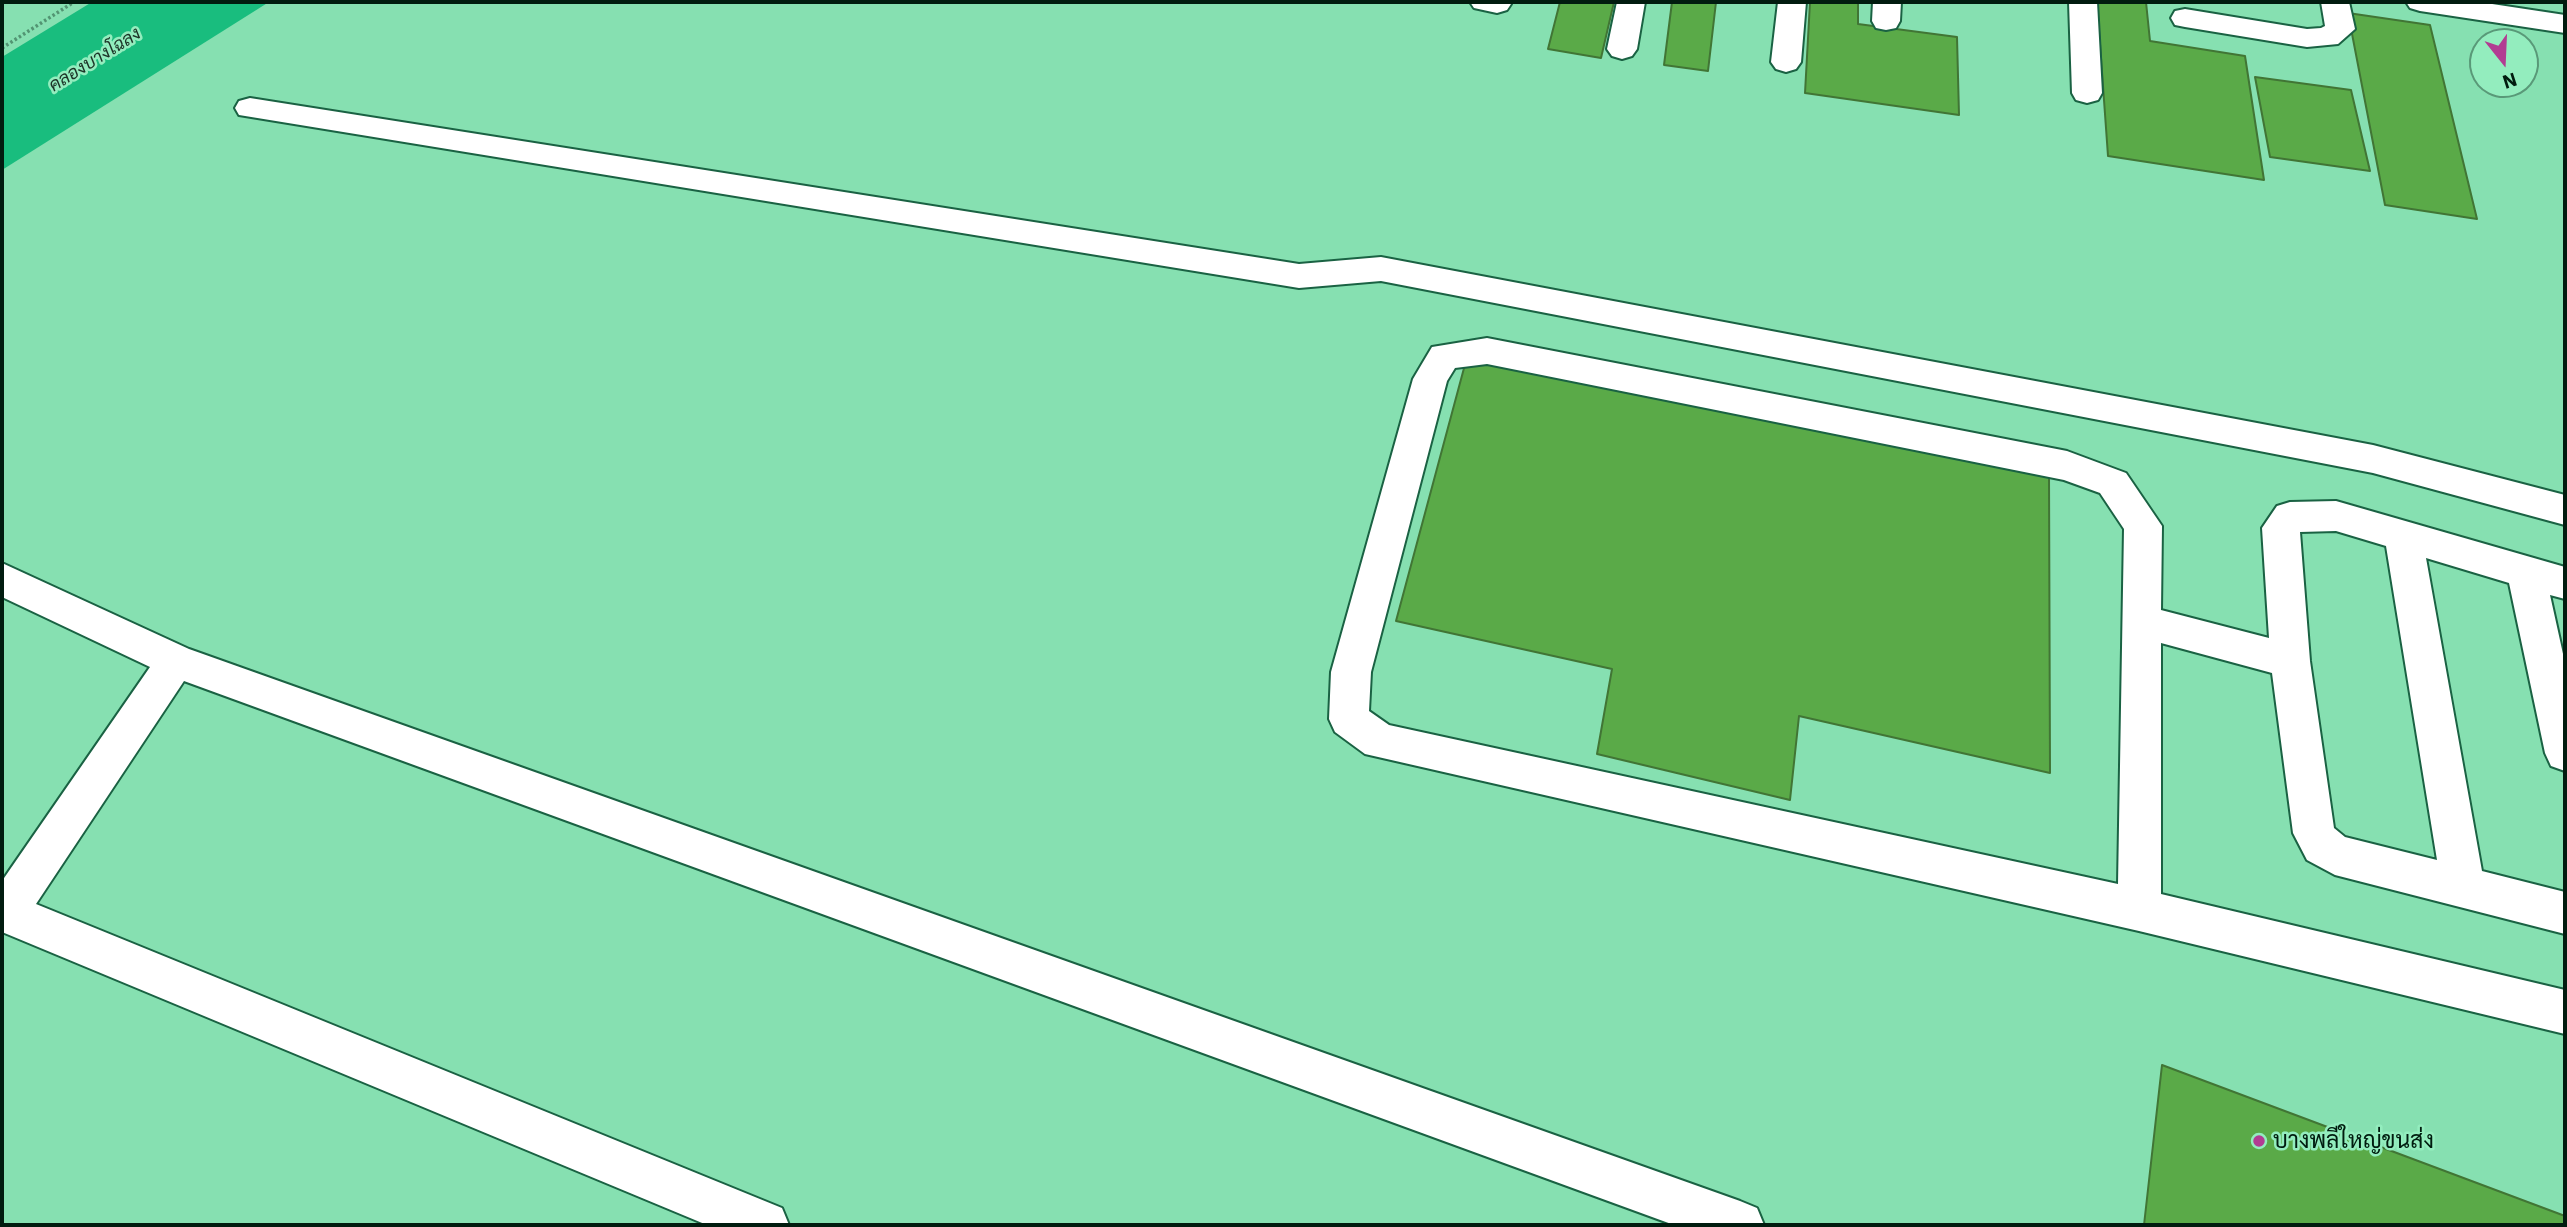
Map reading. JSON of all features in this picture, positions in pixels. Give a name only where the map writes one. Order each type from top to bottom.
[{"type":"lane","points":[[1622,49],[1631,2]]},
{"type":"lane","points":[[1786,62],[1791,2]]},
{"type":"lane","points":[[2083,2],[2087,93]]},
{"type":"lane","points":[[2185,18],[2307,38],[2328,37],[2340,29],[2335,2]]},
{"type":"lane","points":[[2427,2],[2565,24]]},
{"type":"lane","points":[[250,108],[1299,275],[1381,269],[2373,459],[2565,510]]},
{"type":"lane","points":[[2139,910],[2143,526],[2113,483],[2067,466],[1487,351],[1444,356],[1430,379],[1351,672],[1349,719],[1379,741],[2139,910],[2565,1012]]},
{"type":"lane","points":[[2565,583],[2336,516],[2290,517],[2281,528],[2290,661],[2314,833],[2322,846],[2335,855],[2565,914]]},
{"type":"lane","points":[[2403,535],[2463,888]]},
{"type":"lane","points":[[2526,572],[2565,752]]},
{"type":"lane","points":[[2,579],[176,661],[1740,1225]]},
{"type":"lane","points":[[2142,621],[2290,661]]},
{"type":"lane","points":[[176,661],[4,912],[765,1225]]},
{"type":"path","points":[[2,48],[74,2]]},
{"type":"water","name":"คลองบางโฉลง","points":[[92,2],[269,2],[2,170],[2,57]]},
{"type":"building","points":[[1560,2],[1614,2],[1601,58],[1548,49]]},
{"type":"building","points":[[1672,2],[1716,2],[1708,71],[1664,65]]},
{"type":"building","points":[[1810,2],[1858,2],[1858,24],[1957,37],[1959,115],[1805,93]]},
{"type":"building","points":[[2097,2],[2146,2],[2150,41],[2245,56],[2264,180],[2108,156]]},
{"type":"building","points":[[2348,13],[2430,25],[2477,219],[2385,205]]},
{"type":"building","points":[[2255,77],[2351,90],[2370,171],[2270,157]]},
{"type":"building","points":[[1467,357],[2049,474],[2050,773],[1799,716],[1790,800],[1597,754],[1612,669],[1396,621]]},
{"type":"building","name":"บางพลีใหญ่ขนส่ง","points":[[2162,1065],[2565,1216],[2565,1225],[2144,1225]]},
{"type":"place","name":"บางพลีใหญ่ขนส่ง","points":[[2259,1141]]}]
